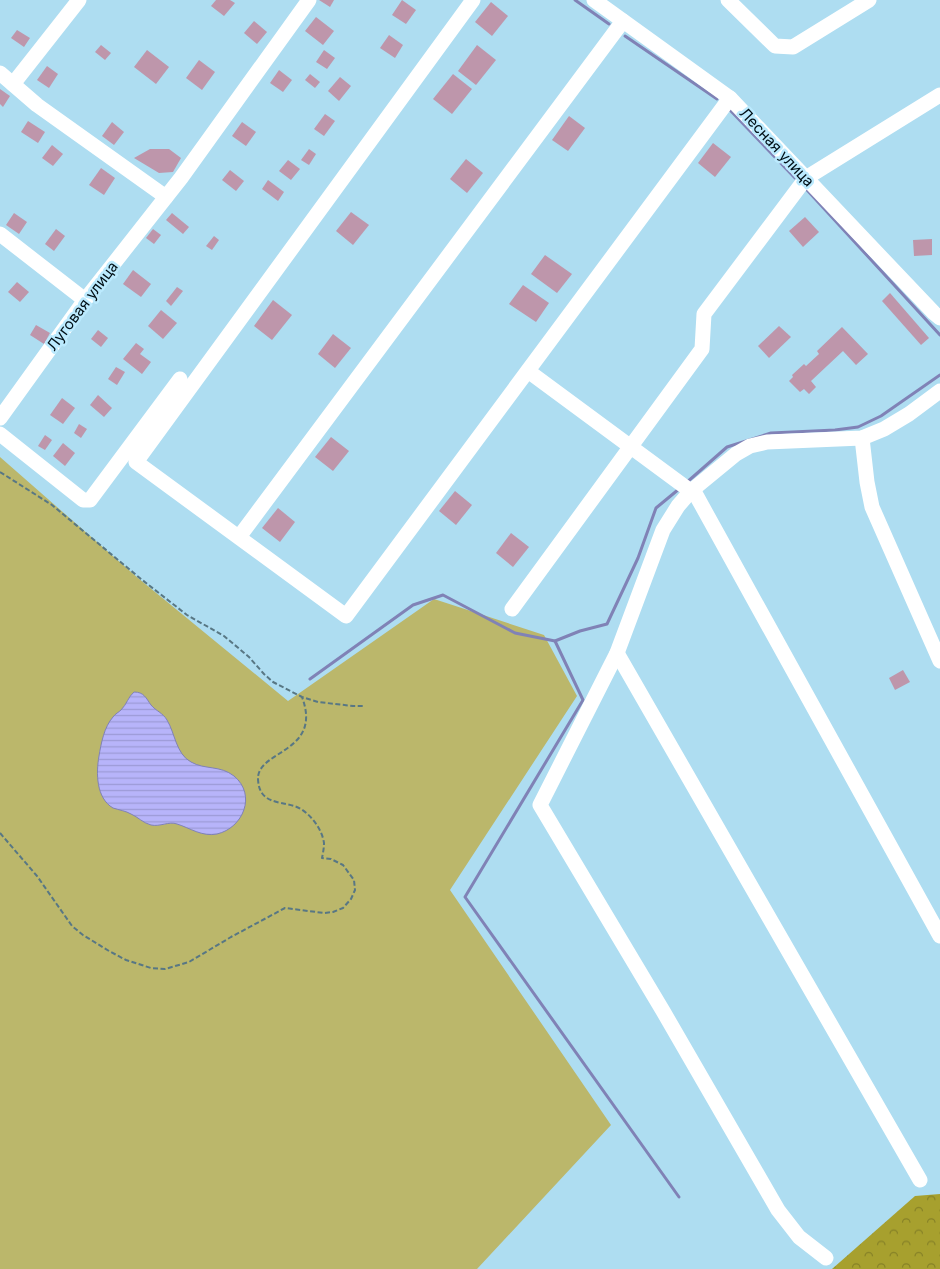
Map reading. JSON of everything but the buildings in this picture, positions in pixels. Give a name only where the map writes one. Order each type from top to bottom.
[{"type":"street","points":[[13,84],[79,0]]},
{"type":"street","name":"Луговая улица","points":[[0,418],[85,300],[166,197],[310,0]]},
{"type":"street","points":[[473,0],[136,462],[346,616],[730,98]]},
{"type":"street","name":"Лесная улица","points":[[594,0],[730,98],[934,314],[940,318]]},
{"type":"street","points":[[728,0],[775,46],[793,47],[868,0]]},
{"type":"street","points":[[847,13],[856,0]]},
{"type":"street","points":[[239,537],[624,21]]},
{"type":"street","points":[[0,73],[37,104],[166,197]]},
{"type":"street","points":[[512,609],[702,350],[704,314],[806,178],[940,95]]},
{"type":"street","points":[[0,234],[85,300]]},
{"type":"street","points":[[528,371],[696,495],[940,936]]},
{"type":"street","points":[[0,434],[83,500],[90,500],[180,379]]},
{"type":"street","points":[[826,1258],[799,1237],[778,1210],[664,1011],[540,805],[617,653],[663,530],[678,506],[691,491],[736,454],[750,446],[767,442],[862,438],[884,429],[940,391]]},
{"type":"street","points":[[862,438],[872,507],[940,661]]},
{"type":"street","points":[[617,653],[920,1180]]},
{"type":"path","points":[[0,472],[52,505],[141,579],[187,614],[240,648],[274,682],[302,697],[318,702],[365,706]]},
{"type":"path","points":[[0,833],[38,876],[72,926],[109,951],[126,960],[151,968],[165,969],[189,962],[230,937],[285,908],[324,913],[343,908],[352,899],[355,890],[354,880],[338,862],[322,858],[324,845],[322,836],[313,820],[300,808],[267,799],[259,787],[258,778],[262,766],[287,750],[301,734],[307,716],[302,697]]},
{"type":"shaded area","points":[[0,457],[138,578],[288,701],[434,599],[544,635],[577,696],[450,890],[611,1125],[477,1269],[0,1269]]},
{"type":"shaded area","points":[[134,692],[142,694],[165,718],[170,725],[179,749],[186,758],[202,766],[223,770],[234,776],[241,784],[245,792],[244,810],[234,825],[226,831],[212,835],[196,832],[174,823],[151,825],[129,813],[113,808],[103,798],[98,785],[98,770],[103,736],[110,721],[123,708]]},
{"type":"green space","points":[[940,1194],[940,1269],[832,1269],[915,1196]]},
{"type":"waterway","points":[[575,0],[609,24]]},
{"type":"waterway","points":[[625,36],[717,99]]},
{"type":"waterway","points":[[729,109],[795,178]]},
{"type":"waterway","points":[[807,190],[940,335]]},
{"type":"waterway","points":[[686,483],[727,447],[771,433],[858,427],[881,416],[940,375]]},
{"type":"waterway","points":[[310,679],[413,605],[443,595],[515,633],[555,641],[580,631],[607,624],[638,558],[656,508],[679,489]]},
{"type":"waterway","points":[[555,641],[583,700],[465,897],[679,1197]]}]
